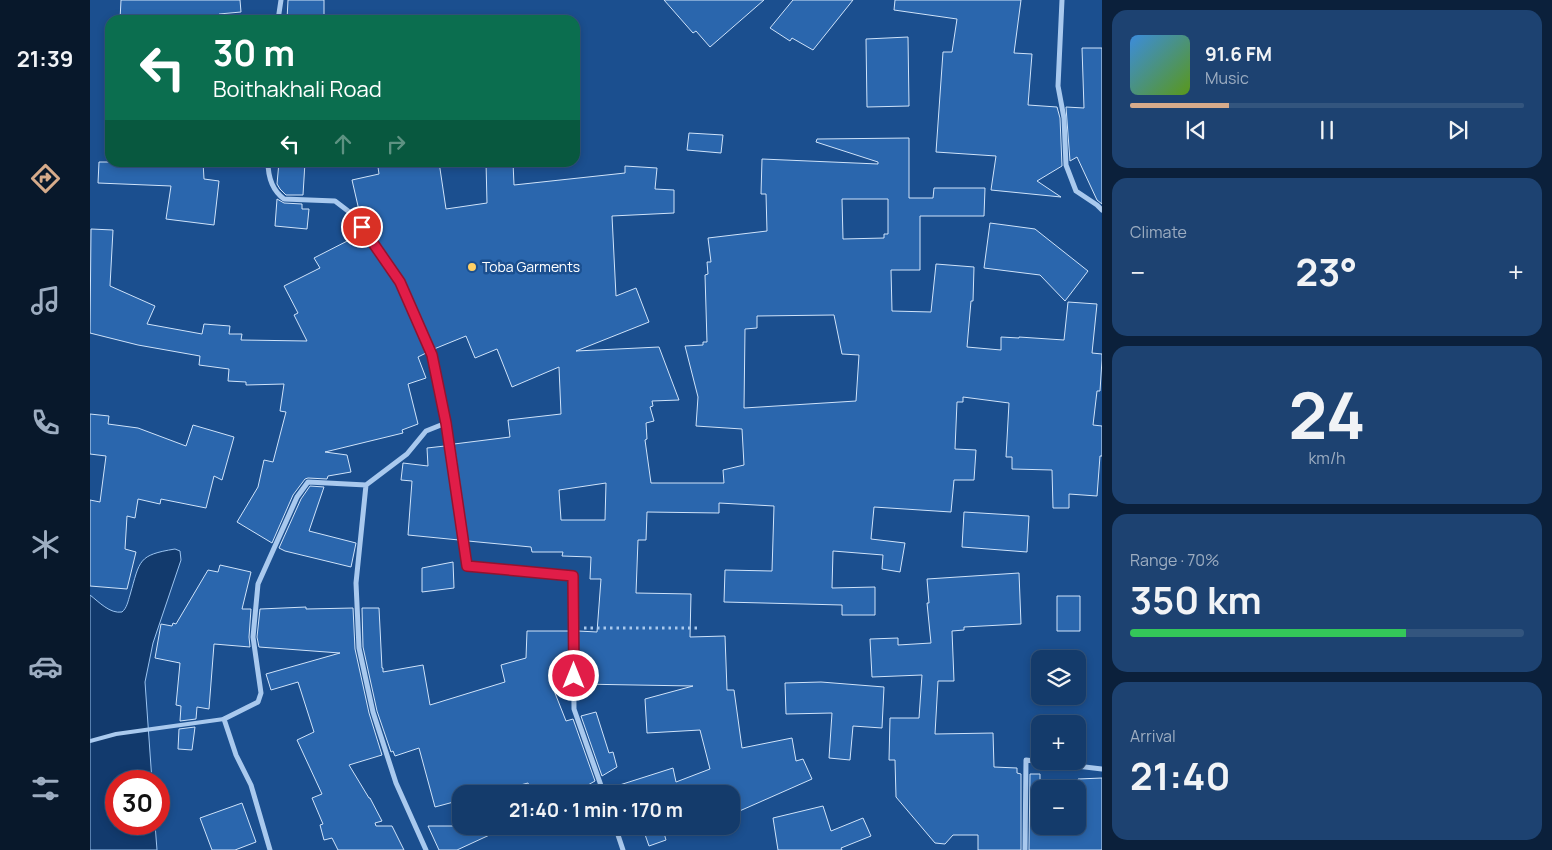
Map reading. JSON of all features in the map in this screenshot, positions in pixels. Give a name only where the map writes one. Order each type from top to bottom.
[{"type":"street","points":[[279,15],[281,0]]},
{"type":"street","points":[[1062,0],[1058,86],[1064,118],[1066,164],[1076,191],[1102,210]]},
{"type":"street","points":[[268,167],[273,187],[277,194],[284,199],[335,201],[352,214],[400,282],[432,355],[446,423],[467,566],[573,576],[574,709],[601,785]]},
{"type":"street","points":[[270,850],[250,785],[236,755],[224,719],[258,702],[261,693],[253,637],[258,584],[297,497],[308,482],[366,485],[407,454],[426,430],[446,423]]},
{"type":"street","points":[[366,485],[356,582],[359,648],[373,712],[396,783],[426,850]]},
{"type":"street","points":[[1025,850],[1026,760],[1102,769]]},
{"type":"street","points":[[618,835],[623,850]]},
{"type":"lane","points":[[90,741],[116,734],[224,719]]},
{"type":"path","points":[[574,628],[700,628]]},
{"type":"water","points":[[175,549],[180,551],[181,560],[153,643],[145,682],[151,770],[105,770],[105,835],[156,835],[157,850],[90,850],[90,595],[109,609],[122,612],[127,604],[142,561],[163,551]]},
{"type":"building","points":[[121,0],[240,0],[241,12],[219,15],[120,15]]},
{"type":"building","points":[[288,0],[324,0],[324,15],[287,15]]},
{"type":"building","points":[[664,0],[764,0],[710,47],[696,31],[693,33]]},
{"type":"building","points":[[793,0],[853,0],[813,50],[792,38],[790,41],[770,28]]},
{"type":"building","points":[[895,0],[1021,0],[1014,53],[1032,54],[1028,105],[1057,107],[1060,118],[1062,166],[1037,181],[1061,197],[991,190],[996,156],[936,152],[943,52],[952,52],[957,19],[894,10]]},
{"type":"building","points":[[908,37],[909,106],[867,107],[866,39]]},
{"type":"building","points":[[1082,48],[1102,48],[1102,204],[1097,200],[1077,157],[1070,161],[1066,107],[1084,108]]},
{"type":"building","points":[[689,133],[723,135],[721,153],[687,150]]},
{"type":"building","points":[[909,138],[909,198],[933,198],[934,188],[985,188],[984,216],[920,216],[920,270],[891,270],[892,311],[931,312],[936,264],[974,267],[973,301],[971,301],[967,347],[1001,350],[1001,337],[1064,340],[1068,302],[1097,304],[1092,353],[1102,354],[1102,360],[1100,391],[1097,391],[1093,425],[1102,426],[1102,456],[1100,456],[1097,496],[1069,494],[1069,508],[1053,508],[1052,470],[1012,469],[1012,457],[1006,457],[1009,403],[963,397],[963,402],[957,402],[955,449],[976,450],[974,480],[954,480],[951,512],[874,507],[871,539],[905,543],[900,572],[882,569],[883,555],[833,551],[832,588],[875,587],[875,615],[842,615],[842,605],[724,602],[725,570],[772,571],[774,506],[719,503],[719,513],[647,512],[646,540],[638,540],[636,593],[691,594],[690,637],[725,636],[727,690],[734,690],[742,748],[792,738],[796,761],[803,759],[812,779],[740,811],[740,785],[620,785],[673,768],[676,782],[710,769],[700,730],[647,733],[645,699],[693,686],[578,684],[578,631],[597,632],[601,579],[590,579],[591,557],[562,556],[563,552],[532,552],[531,547],[468,541],[454,444],[510,437],[508,420],[561,414],[559,367],[512,387],[497,349],[475,358],[466,336],[434,349],[404,279],[361,219],[352,180],[379,174],[378,167],[440,167],[446,209],[487,203],[486,167],[513,167],[514,185],[625,173],[625,166],[657,168],[655,189],[674,190],[674,213],[612,216],[616,296],[636,288],[649,322],[576,351],[659,347],[679,400],[652,401],[653,406],[650,407],[654,421],[646,423],[647,439],[645,440],[651,483],[724,483],[723,470],[744,465],[742,429],[696,426],[698,397],[685,346],[703,345],[703,342],[707,342],[705,275],[708,274],[707,262],[711,262],[708,238],[767,231],[766,194],[761,194],[762,159],[878,164],[878,162],[816,142],[817,139]],"holes":[[[842,199],[888,199],[888,234],[884,234],[884,238],[843,239]],[[834,315],[842,354],[859,355],[856,401],[744,408],[745,329],[757,328],[757,316]],[[606,483],[605,520],[561,520],[559,490]]]},
{"type":"building","points":[[99,162],[105,162],[105,167],[203,167],[204,179],[219,181],[214,225],[166,219],[171,186],[98,183]]},
{"type":"building","points":[[279,167],[305,167],[303,195],[286,195],[277,184]]},
{"type":"building","points":[[277,199],[284,203],[302,204],[302,209],[309,209],[307,229],[275,226]]},
{"type":"building","points":[[990,223],[1035,229],[1088,271],[1065,301],[1040,275],[984,268]]},
{"type":"building","points":[[91,229],[113,230],[110,286],[155,306],[147,324],[202,334],[204,324],[230,326],[229,334],[242,334],[241,340],[307,341],[294,315],[298,313],[284,286],[320,268],[314,258],[361,234],[396,283],[426,353],[418,357],[426,378],[408,384],[418,424],[402,430],[403,433],[325,452],[347,455],[351,472],[328,476],[327,479],[305,479],[293,495],[272,543],[237,522],[258,487],[264,460],[273,462],[286,412],[280,411],[284,384],[246,385],[246,382],[228,381],[229,369],[199,365],[200,356],[138,345],[90,333]]},
{"type":"building","points":[[90,414],[109,416],[108,424],[138,428],[186,446],[193,425],[234,437],[222,480],[214,476],[206,508],[161,499],[160,504],[138,499],[135,518],[127,516],[125,549],[136,552],[127,589],[90,586],[90,500],[100,502],[106,456],[90,454]]},
{"type":"building","points":[[445,446],[459,540],[408,535],[412,481],[401,480],[403,463],[428,466],[427,448]]},
{"type":"building","points":[[310,486],[324,487],[309,531],[356,543],[351,567],[279,548],[301,499]]},
{"type":"building","points":[[964,512],[1029,516],[1027,552],[962,547]]},
{"type":"building","points":[[453,562],[454,588],[422,592],[422,568]]},
{"type":"building","points":[[220,565],[251,572],[242,609],[251,609],[250,647],[214,644],[209,709],[197,707],[196,719],[180,721],[181,706],[176,705],[180,663],[155,658],[161,624],[172,626],[173,623],[176,624],[208,570],[218,572]]},
{"type":"building","points":[[1019,573],[1021,624],[964,627],[964,630],[952,631],[954,681],[938,681],[935,734],[993,733],[994,767],[1017,768],[1017,773],[1021,774],[1021,850],[978,850],[978,835],[953,835],[945,844],[935,843],[896,797],[895,760],[889,760],[890,718],[919,718],[922,675],[872,677],[870,639],[898,638],[898,645],[931,643],[927,579]]},
{"type":"building","points":[[1057,596],[1080,596],[1080,631],[1057,631]]},
{"type":"building","points":[[306,607],[306,609],[353,608],[355,649],[369,713],[382,755],[349,765],[382,821],[375,823],[376,826],[392,826],[404,850],[338,850],[332,838],[324,840],[320,825],[323,824],[312,798],[322,794],[297,740],[314,732],[298,682],[271,690],[266,674],[340,653],[259,647],[257,637],[260,609]]},
{"type":"building","points":[[362,608],[379,608],[383,672],[423,665],[430,705],[505,682],[501,665],[526,658],[527,631],[569,631],[569,683],[551,683],[566,721],[573,719],[595,781],[588,785],[529,785],[528,783],[520,785],[452,785],[452,802],[435,807],[419,748],[395,756],[393,751],[391,752],[377,711],[363,647]]},
{"type":"building","points":[[821,682],[884,687],[882,728],[853,726],[850,760],[829,758],[832,713],[786,714],[785,683]]},
{"type":"building","points":[[596,712],[609,753],[613,752],[617,767],[602,776],[581,716]]},
{"type":"building","points":[[195,727],[192,750],[178,749],[179,729]]},
{"type":"building","points":[[1030,774],[1040,774],[1040,780],[1031,780],[1031,835],[1086,835],[1086,780],[1078,779],[1102,778],[1102,850],[1029,850]]},
{"type":"building","points":[[242,803],[256,842],[235,850],[212,850],[200,818]]},
{"type":"building","points":[[823,806],[831,831],[863,818],[871,836],[841,848],[842,850],[778,850],[773,818]]},
{"type":"building","points":[[428,826],[452,826],[452,835],[490,835],[457,850],[439,850]]},
{"type":"building","points":[[645,835],[665,835],[666,840],[649,846]]},
{"type":"place","name":"Toba Garments","points":[[472,267]]},
{"type":"route","points":[[362,227],[400,282],[432,355],[446,423],[467,566],[573,576],[574,676]]}]
